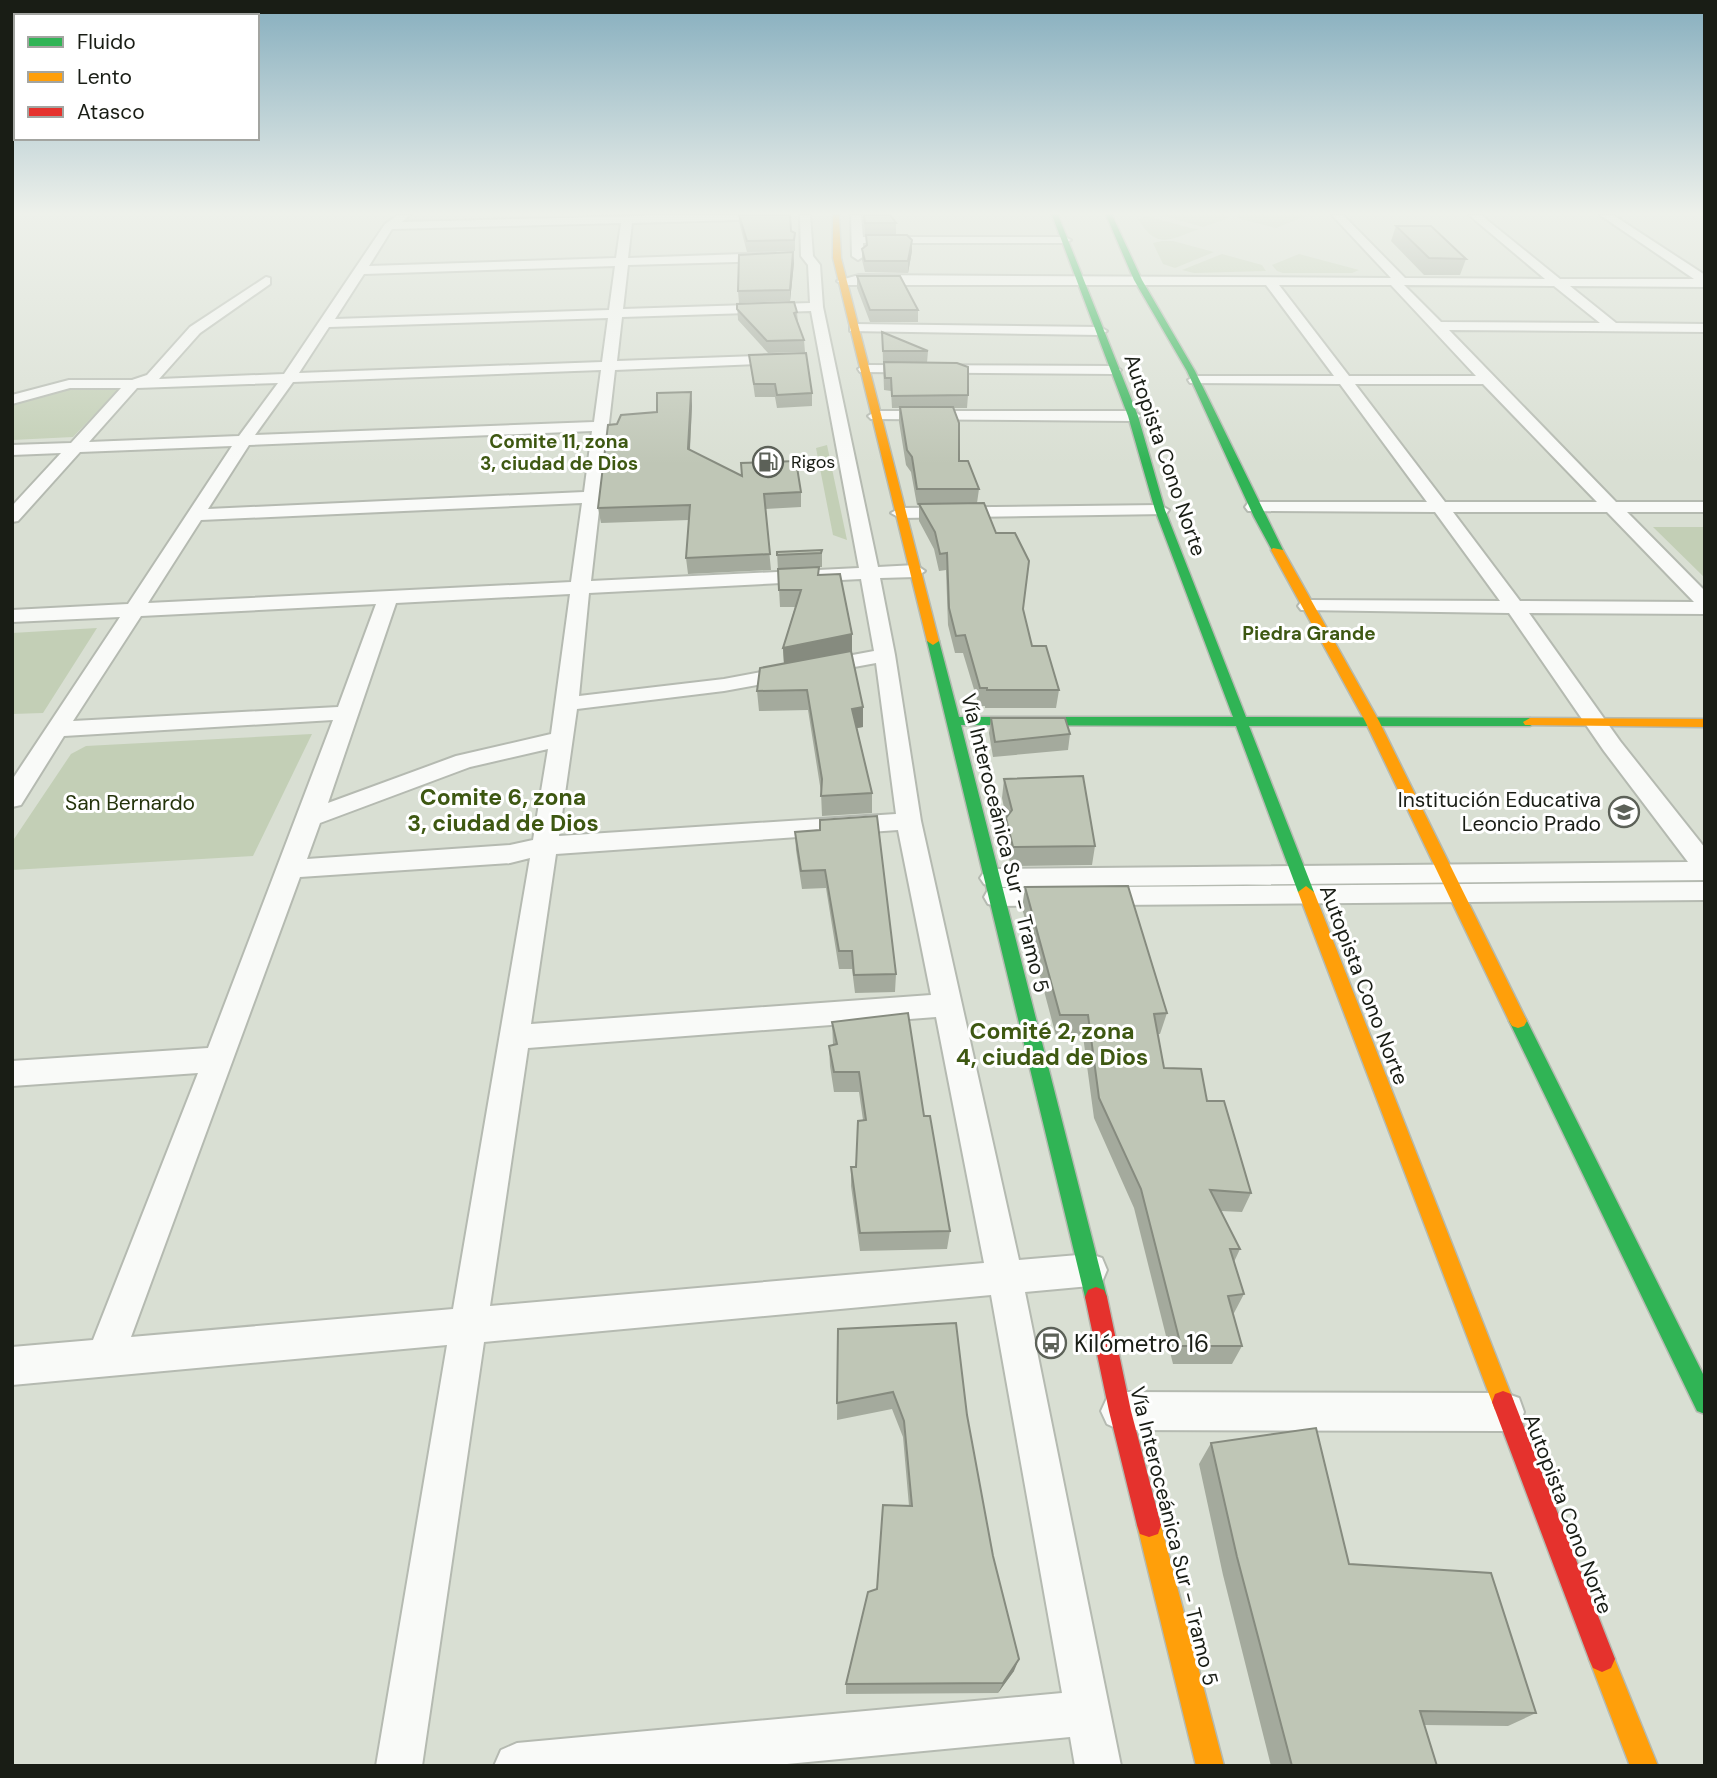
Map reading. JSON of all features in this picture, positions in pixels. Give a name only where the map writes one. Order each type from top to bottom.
[{"type":"main road","name":"Vía Interoceánica Sur - Tramo 5","points":[[852,298],[855,328],[865,369],[854,398],[876,416],[1090,1270],[1120,1411],[1209,1766]]},
{"type":"main road","name":"Autopista Cono Norte","points":[[1087,298],[1133,415],[1160,510],[1239,720],[1644,1766]]},
{"type":"main road","points":[[1148,298],[1193,376],[1256,512],[1372,721],[1705,1403]]},
{"type":"main road","points":[[952,721],[1705,723]]},
{"type":"street","points":[[12,517],[133,384],[152,378],[195,330],[241,298]]},
{"type":"street","points":[[12,799],[244,440],[342,298]]},
{"type":"street","points":[[399,1766],[562,739],[579,588],[611,365],[617,298]]},
{"type":"street","points":[[814,358],[816,298]]},
{"type":"street","points":[[1283,298],[1514,606],[1595,722],[1705,869]]},
{"type":"street","points":[[1410,298],[1483,377],[1705,602]]},
{"type":"street","points":[[1575,298],[1614,328]]},
{"type":"street","points":[[325,323],[817,307]]},
{"type":"street","points":[[1437,326],[1705,328]]},
{"type":"street","points":[[855,328],[1100,331]]},
{"type":"street","points":[[12,400],[69,384],[133,384],[814,358],[854,398],[870,574],[885,655],[909,821],[1005,1278],[1098,1766]]},
{"type":"street","points":[[865,369],[1114,370]]},
{"type":"street","points":[[1193,376],[1483,377]]},
{"type":"street","points":[[876,416],[1133,415]]},
{"type":"street","points":[[12,450],[601,426]]},
{"type":"street","points":[[196,515],[591,497]]},
{"type":"street","points":[[1256,512],[1616,511],[1705,507]]},
{"type":"street","points":[[900,513],[1160,510]]},
{"type":"street","points":[[1616,511],[1705,516]]},
{"type":"street","points":[[12,616],[916,571]]},
{"type":"street","points":[[105,1357],[310,818],[388,597]]},
{"type":"street","points":[[1308,606],[1705,608]]},
{"type":"street","points":[[567,704],[724,685],[885,655]]},
{"type":"street","points":[[58,729],[347,713]]},
{"type":"street","points":[[310,818],[464,761],[562,739]]},
{"type":"street","points":[[290,869],[510,854],[544,846],[909,821]]},
{"type":"street","points":[[1449,882],[1705,869]]},
{"type":"street","points":[[995,888],[1449,882],[1705,891]]},
{"type":"street","points":[[513,1037],[947,1005]]},
{"type":"street","points":[[12,1074],[219,1059]]},
{"type":"street","points":[[12,1366],[469,1328],[1090,1270]]},
{"type":"street","points":[[1120,1411],[1505,1412]]},
{"type":"street","points":[[517,1766],[1087,1713]]},
{"type":"green space","points":[[122,386],[73,437],[12,440],[12,402],[67,387]]},
{"type":"green space","points":[[827,445],[847,540],[833,535],[816,448]]},
{"type":"green space","points":[[1653,527],[1705,527],[1705,578]]},
{"type":"green space","points":[[97,628],[43,713],[12,714],[12,633]]},
{"type":"green space","name":"San Bernardo","points":[[312,734],[253,856],[12,870],[12,842],[71,754],[86,746]]},
{"type":"building","points":[[865,298],[912,298],[918,310],[870,310]]},
{"type":"building","points":[[794,302],[797,312],[794,313],[804,340],[767,341],[737,309],[737,304]]},
{"type":"building","points":[[882,332],[928,351],[883,351]]},
{"type":"building","points":[[806,353],[812,393],[777,395],[775,384],[754,384],[749,355]]},
{"type":"building","points":[[884,362],[957,363],[968,367],[968,395],[892,396],[891,378],[885,378]]},
{"type":"building","points":[[691,392],[688,449],[742,476],[741,463],[796,461],[801,492],[764,494],[770,554],[686,558],[690,505],[598,508],[608,425],[617,424],[621,415],[657,412],[657,393]]},
{"type":"building","points":[[900,407],[953,407],[959,423],[959,461],[968,461],[979,489],[917,489]]},
{"type":"building","points":[[984,503],[996,533],[1015,533],[1029,561],[1023,609],[1032,646],[1046,646],[1059,690],[980,688],[965,635],[956,636],[949,608],[947,553],[940,554],[935,532],[919,504]]},
{"type":"building","points":[[822,550],[821,553],[777,555],[777,552]]},
{"type":"building","points":[[819,567],[818,575],[840,574],[852,634],[783,648],[801,590],[779,590],[778,569]]},
{"type":"building","points":[[851,651],[863,707],[852,709],[872,793],[821,796],[822,779],[807,690],[757,691],[760,668]]},
{"type":"building","points":[[991,718],[1065,718],[1070,734],[995,742]]},
{"type":"building","points":[[1083,776],[1095,846],[1013,847],[1006,818],[1012,810],[1004,779]]},
{"type":"building","points":[[877,816],[896,974],[854,975],[852,951],[839,951],[825,870],[801,871],[795,832],[820,830],[820,820]]},
{"type":"building","points":[[1128,886],[1167,1013],[1154,1014],[1164,1068],[1201,1069],[1207,1101],[1224,1101],[1251,1193],[1210,1190],[1240,1249],[1230,1249],[1244,1294],[1228,1296],[1242,1346],[1181,1346],[1141,1189],[1099,1098],[1088,1015],[1060,1015],[1025,887]]},
{"type":"building","points":[[908,1013],[924,1116],[930,1116],[950,1231],[860,1233],[851,1167],[856,1167],[858,1121],[866,1120],[859,1072],[834,1072],[829,1046],[837,1044],[832,1022]]},
{"type":"building","points":[[956,1323],[967,1415],[993,1556],[1019,1659],[1003,1683],[846,1684],[868,1592],[877,1589],[883,1505],[912,1506],[904,1421],[893,1392],[837,1403],[838,1329]]},
{"type":"building","points":[[1316,1428],[1349,1564],[1491,1573],[1536,1713],[1420,1711],[1437,1766],[1292,1766],[1237,1557],[1211,1443]]},
{"type":"traffic: fast","points":[[1087,298],[1133,416],[1160,510],[1306,892]]},
{"type":"traffic: fast","points":[[1148,298],[1191,371],[1277,550]]},
{"type":"traffic: fast","points":[[933,641],[1096,1297]]},
{"type":"traffic: fast","points":[[952,721],[1530,722]]},
{"type":"traffic: fast","points":[[1518,1021],[1705,1403]]},
{"type":"traffic: slow","points":[[847,298],[933,641]]},
{"type":"traffic: slow","points":[[1277,550],[1372,721],[1518,1021]]},
{"type":"traffic: slow","points":[[1530,722],[1705,723]]},
{"type":"traffic: slow","points":[[1306,892],[1503,1402]]},
{"type":"traffic: slow","points":[[1149,1525],[1210,1766]]},
{"type":"traffic: slow","points":[[1602,1659],[1644,1766]]},
{"type":"traffic: jam","points":[[1096,1297],[1120,1411],[1149,1525]]},
{"type":"traffic: jam","points":[[1503,1402],[1602,1659]]},
{"type":"place","name":"Rigos","points":[[768,462]]},
{"type":"place","name":"Institución Educativa Leoncio Prado","points":[[1624,812]]},
{"type":"place","name":"Kilómetro 16","points":[[1051,1343]]},
{"type":"district","name":"Comite 11, zona 3, ciudad de Dios","points":[[559,452]]},
{"type":"district","name":"Piedra Grande","points":[[1309,633]]},
{"type":"district","name":"Comite 6, zona 3, ciudad de Dios","points":[[503,810]]},
{"type":"district","name":"Comité 2, zona 4, ciudad de Dios","points":[[1052,1044]]}]
